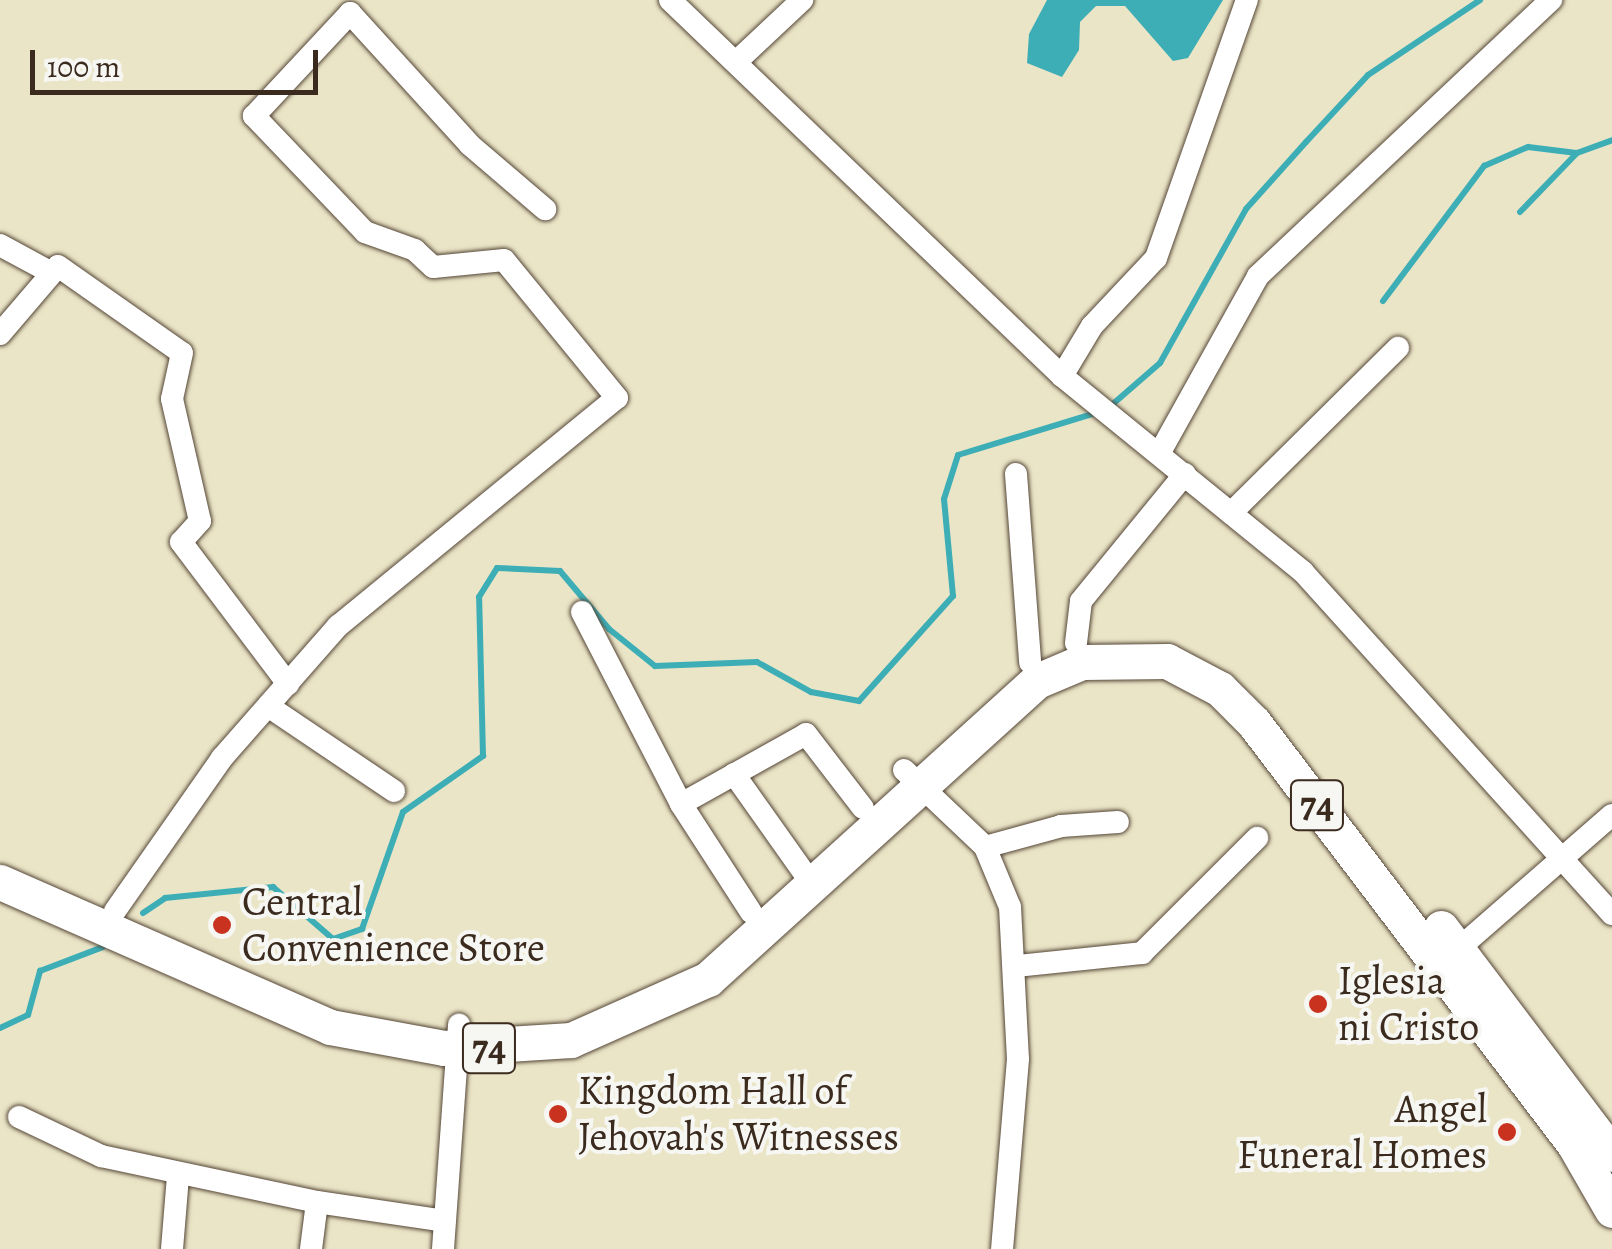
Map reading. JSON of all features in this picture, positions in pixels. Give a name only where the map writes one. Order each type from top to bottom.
[{"type":"main road","name":"74","points":[[0,882],[281,1012],[458,1036],[571,1040],[645,1003],[708,979],[806,876],[1030,662],[1076,643],[1172,642],[1233,672],[1448,958],[1574,1144],[1612,1210]]},
{"type":"main road","name":"74","points":[[645,1003],[752,912],[806,876],[863,808],[912,777],[1058,669],[1114,657],[1167,662],[1220,689],[1254,724],[1612,1154]]},
{"type":"main road","name":"74","points":[[0,856],[312,999],[458,1036]]},
{"type":"street","points":[[670,0],[1062,376],[1231,513],[1354,624],[1612,914]]},
{"type":"street","points":[[736,62],[802,0]]},
{"type":"street","points":[[1062,376],[1092,326],[1156,258],[1247,0]]},
{"type":"street","points":[[1159,454],[1258,276],[1551,0]]},
{"type":"street","points":[[115,912],[288,684],[403,568],[617,398],[504,260],[433,268],[415,250],[365,232],[254,116],[350,13],[470,145],[544,210]]},
{"type":"street","points":[[0,245],[50,272]]},
{"type":"street","points":[[0,334],[58,266],[83,277],[182,353],[172,400],[200,521],[181,542],[288,684]]},
{"type":"street","points":[[1231,513],[1398,348]]},
{"type":"street","points":[[1016,474],[1030,662]]},
{"type":"street","points":[[1076,643],[1081,600],[1185,474]]},
{"type":"street","points":[[582,612],[681,804],[752,912]]},
{"type":"street","points":[[268,706],[394,791]]},
{"type":"street","points":[[681,804],[811,735],[863,808]]},
{"type":"street","points":[[734,774],[806,876]]},
{"type":"street","points":[[912,777],[985,847],[1010,907],[1017,966],[1002,1249]]},
{"type":"street","points":[[1448,958],[1612,815]]},
{"type":"street","points":[[985,847],[1118,822]]},
{"type":"street","points":[[1017,966],[1142,953],[1257,838]]},
{"type":"street","points":[[443,1249],[458,1036]]},
{"type":"street","points":[[19,1117],[88,1151],[178,1176],[445,1221]]},
{"type":"street","points":[[172,1249],[178,1176]]},
{"type":"street","points":[[310,1249],[317,1202]]},
{"type":"water","points":[[1047,0],[1223,0],[1188,58],[1173,61],[1125,6],[1096,6],[1080,22],[1079,50],[1062,77],[1027,63],[1029,34]]},
{"type":"waterway","points":[[1114,403],[1160,363],[1246,209],[1306,142],[1368,75],[1480,0]]},
{"type":"waterway","points":[[1520,212],[1577,153],[1612,140]]},
{"type":"waterway","points":[[1383,301],[1484,166],[1528,147],[1577,153]]},
{"type":"waterway","points":[[143,913],[165,898],[273,887],[333,939],[362,929],[403,812],[483,756],[479,597],[497,568],[560,571],[609,629],[655,666],[757,662],[811,692],[859,701],[953,596],[944,499],[958,455],[1092,414]]},
{"type":"waterway","points":[[0,1028],[28,1015],[40,971],[103,947]]},
{"type":"place","name":"Central Convenience Store","points":[[222,925]]},
{"type":"place","name":"Iglesia ni Cristo","points":[[1318,1004]]},
{"type":"place","name":"Kingdom Hall of Jehovah's Witnesses","points":[[558,1114]]},
{"type":"place","name":"Angel Funeral Homes","points":[[1507,1132]]}]
